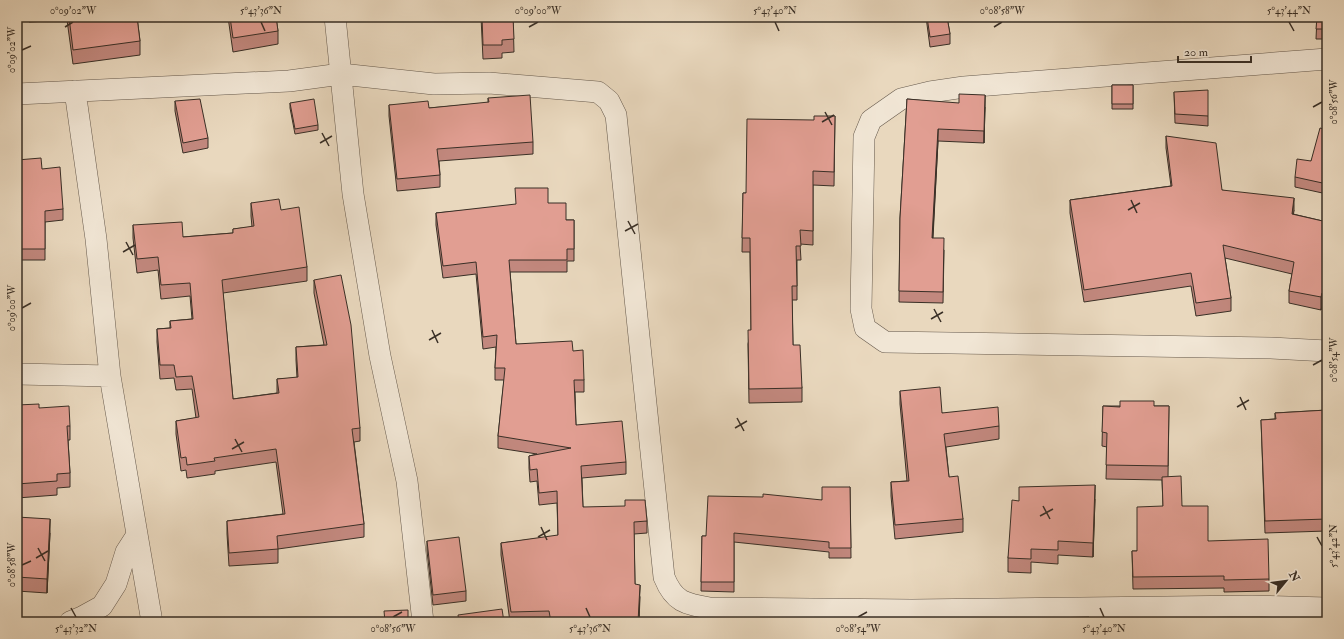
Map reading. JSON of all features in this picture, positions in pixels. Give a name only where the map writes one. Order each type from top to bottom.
[{"type":"street","points":[[335,17],[353,194],[380,356],[407,481],[424,622]]},
{"type":"street","points":[[1327,59],[964,87],[930,92],[901,99],[871,120],[864,137],[861,309],[865,328],[885,342],[1263,348],[1327,351]]},
{"type":"street","points":[[17,94],[289,81],[341,74],[434,84],[489,83],[598,92],[609,101],[616,115],[664,577],[668,588],[684,602],[710,608],[904,610],[1244,606],[1327,608]]},
{"type":"street","points":[[75,91],[96,239],[110,376],[152,622]]},
{"type":"street","points":[[17,374],[110,376]]},
{"type":"street","points":[[70,622],[102,606],[116,584],[126,552],[137,535]]},
{"type":"building","points":[[69,17],[137,17],[140,41],[73,50]]},
{"type":"building","points":[[230,17],[276,17],[278,31],[233,38]]},
{"type":"building","points":[[482,17],[513,17],[514,39],[502,40],[502,45],[483,45]]},
{"type":"building","points":[[927,17],[947,17],[950,34],[930,37]]},
{"type":"building","points":[[1317,17],[1327,17],[1327,29],[1316,29]]},
{"type":"building","points":[[1112,85],[1133,85],[1133,104],[1112,104]]},
{"type":"building","points":[[1208,90],[1208,116],[1175,114],[1174,92]]},
{"type":"building","points":[[959,94],[985,95],[984,131],[938,129],[932,238],[944,238],[943,292],[899,291],[900,218],[907,99],[959,103]]},
{"type":"building","points":[[530,95],[533,142],[437,149],[440,175],[397,179],[389,105],[428,101],[429,108],[489,102],[488,98]]},
{"type":"building","points":[[200,99],[208,138],[183,143],[175,101]]},
{"type":"building","points":[[314,99],[318,125],[295,129],[290,103]]},
{"type":"building","points":[[814,116],[835,116],[834,172],[813,171],[813,231],[800,230],[801,246],[796,246],[797,286],[792,286],[793,345],[800,345],[802,388],[749,389],[748,330],[751,330],[750,238],[742,238],[743,193],[746,193],[747,119],[814,120]]},
{"type":"building","points":[[1320,128],[1327,130],[1327,184],[1295,177],[1297,159],[1311,161]]},
{"type":"building","points":[[1166,136],[1216,143],[1222,190],[1294,198],[1292,214],[1327,222],[1327,294],[1322,293],[1321,297],[1289,291],[1294,262],[1223,245],[1231,298],[1196,303],[1191,273],[1084,290],[1070,200],[1172,186]]},
{"type":"building","points":[[41,158],[42,169],[60,167],[63,209],[45,211],[45,249],[17,249],[17,160]]},
{"type":"building","points":[[515,188],[548,188],[548,203],[566,203],[566,220],[574,220],[574,249],[567,249],[567,260],[509,260],[516,344],[572,341],[573,351],[583,350],[584,380],[574,380],[576,425],[622,421],[626,462],[581,466],[583,507],[625,506],[625,500],[645,500],[647,521],[634,522],[635,584],[640,585],[638,622],[551,622],[549,611],[511,612],[501,543],[558,535],[557,491],[539,493],[537,469],[530,470],[529,456],[571,448],[498,436],[505,368],[495,368],[497,335],[483,337],[476,262],[443,266],[436,213],[516,204]]},
{"type":"building","points":[[279,199],[281,210],[299,207],[307,267],[222,280],[233,399],[279,393],[277,379],[298,377],[296,347],[327,345],[314,280],[341,275],[351,325],[360,428],[352,429],[364,524],[277,536],[278,549],[229,553],[227,521],[285,514],[276,449],[214,458],[215,461],[187,465],[186,457],[181,458],[176,421],[199,417],[192,376],[176,377],[174,365],[160,365],[157,329],[171,328],[170,321],[193,319],[190,283],[161,285],[158,257],[137,259],[133,225],[182,222],[183,237],[233,233],[233,229],[254,226],[251,203]]},
{"type":"building","points":[[940,387],[942,413],[998,407],[999,426],[944,434],[949,477],[958,476],[963,519],[895,525],[891,482],[909,481],[900,391]]},
{"type":"building","points":[[1120,401],[1154,401],[1154,406],[1169,406],[1168,466],[1106,465],[1107,433],[1102,432],[1103,406],[1120,407]]},
{"type":"building","points":[[39,404],[39,408],[69,406],[70,426],[67,426],[70,473],[57,474],[57,481],[17,484],[17,405]]},
{"type":"building","points":[[1327,410],[1327,519],[1265,521],[1261,420],[1276,419],[1275,413]]},
{"type":"building","points":[[1181,476],[1182,506],[1208,506],[1208,541],[1268,539],[1269,579],[1224,580],[1224,576],[1133,577],[1132,551],[1137,551],[1137,507],[1163,506],[1162,477]]},
{"type":"building","points":[[1095,485],[1093,543],[1058,541],[1058,550],[1031,549],[1031,559],[1008,558],[1012,500],[1019,501],[1019,487]]},
{"type":"building","points":[[822,487],[850,487],[851,548],[829,548],[829,542],[734,533],[734,582],[701,582],[702,536],[706,536],[708,496],[763,497],[763,494],[822,500]]},
{"type":"building","points":[[17,517],[50,519],[47,579],[17,577]]},
{"type":"building","points":[[459,537],[466,591],[433,595],[427,541]]},
{"type":"building","points":[[502,609],[504,622],[459,622],[458,615]]},
{"type":"building","points":[[408,610],[408,622],[385,622],[384,611]]},
{"type":"building","points":[[1089,617],[1090,622],[981,622],[981,620]]}]
